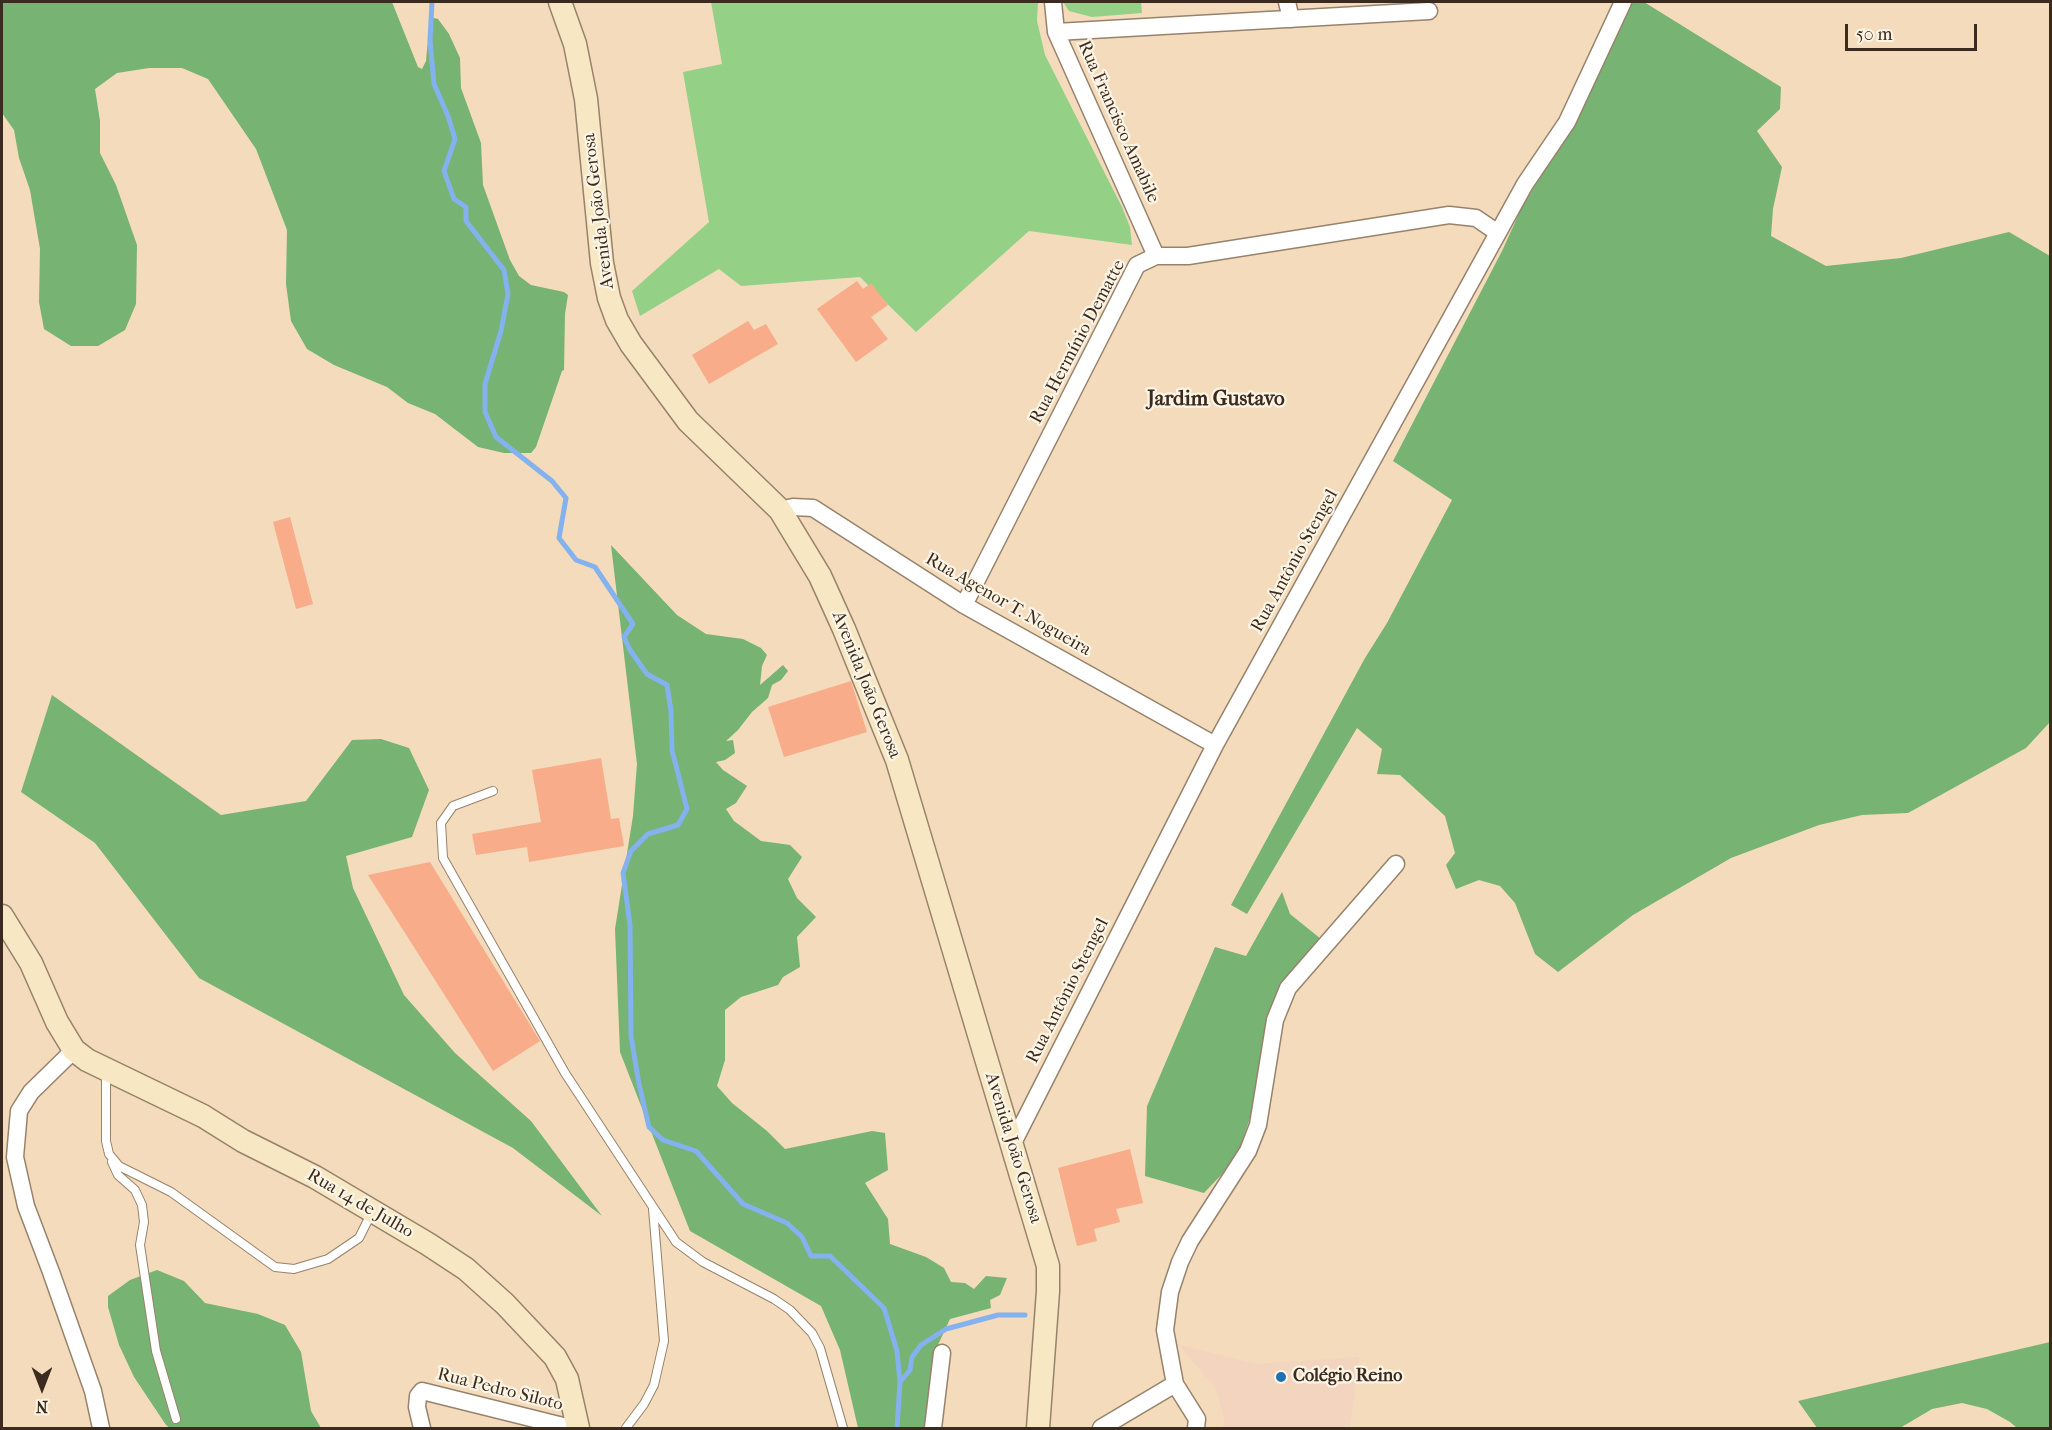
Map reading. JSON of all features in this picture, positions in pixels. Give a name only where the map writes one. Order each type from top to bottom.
[{"type":"main road","name":"Avenida João Gerosa","points":[[560,2],[575,44],[586,99],[602,262],[609,298],[617,320],[631,344],[687,421],[780,510],[825,586],[897,760],[1048,1266],[1038,1428]]},
{"type":"main road","points":[[2,916],[31,963],[57,1022],[74,1050]]},
{"type":"main road","name":"Rua 14 de Julho","points":[[74,1050],[87,1060],[203,1116],[243,1141],[315,1177],[428,1244],[465,1269],[505,1304],[555,1357],[567,1379],[578,1428]]},
{"type":"street","name":"Rua Francisco Amabile","points":[[1053,2],[1056,32],[1156,256]]},
{"type":"street","points":[[1287,2],[1291,19]]},
{"type":"street","name":"Rua Antônio Stengel","points":[[1012,1145],[1215,745],[1525,184],[1567,122],[1623,2]]},
{"type":"street","points":[[1056,32],[1429,11]]},
{"type":"street","points":[[1156,256],[1188,256],[1449,215],[1476,218],[1498,233]]},
{"type":"street","name":"Rua Hermínio Dematte","points":[[964,605],[1137,265],[1156,256]]},
{"type":"street","name":"Rua Agenor T. Nogueira","points":[[780,510],[793,507],[813,508],[964,605],[1215,745]]},
{"type":"street","points":[[1196,1428],[1197,1419],[1175,1384],[1165,1330],[1170,1292],[1180,1262],[1190,1241],[1248,1151],[1258,1125],[1275,1020],[1288,988],[1396,864]]},
{"type":"street","points":[[74,1050],[32,1092],[19,1111],[15,1157],[26,1206],[93,1391],[101,1428]]},
{"type":"street","points":[[933,1428],[942,1353]]},
{"type":"street","points":[[1101,1428],[1175,1384]]},
{"type":"street","name":"Rua Pedro Siloto","points":[[422,1428],[417,1407],[418,1396],[422,1391],[571,1428]]},
{"type":"lane","points":[[493,791],[453,806],[441,823],[443,858],[565,1073],[676,1242],[691,1254],[774,1299],[803,1322],[820,1348],[843,1428]]},
{"type":"lane","points":[[106,1069],[106,1141],[118,1175],[135,1190],[142,1205],[144,1222],[140,1245],[156,1351],[176,1419]]},
{"type":"lane","points":[[109,1154],[119,1166],[171,1192],[275,1267],[294,1269],[328,1258],[359,1238],[372,1211]]},
{"type":"lane","points":[[626,1428],[644,1404],[654,1385],[664,1341],[653,1208]]},
{"type":"shaded area","name":"Colégio Reino","points":[[1179,1345],[1257,1364],[1359,1357],[1350,1428],[1223,1428],[1224,1418],[1216,1389]]},
{"type":"green space","points":[[2,2],[392,2],[418,67],[422,69],[426,61],[430,17],[438,19],[449,34],[460,58],[461,88],[481,143],[483,185],[510,260],[519,276],[531,285],[564,292],[568,295],[565,314],[564,370],[536,447],[531,453],[504,453],[478,447],[435,414],[408,403],[387,387],[334,365],[307,349],[291,321],[286,284],[287,230],[256,149],[208,79],[182,68],[149,68],[117,73],[95,89],[100,121],[100,153],[116,185],[137,245],[136,304],[125,330],[98,346],[71,346],[44,329],[39,302],[40,249],[30,190],[19,158],[14,130],[2,113]]},
{"type":"green space","points":[[711,2],[1038,2],[1037,21],[1045,55],[1122,207],[1130,227],[1132,245],[1029,231],[916,332],[860,277],[741,286],[719,269],[640,316],[632,291],[709,222],[683,72],[722,64]]},
{"type":"green space","points":[[1063,2],[1141,2],[1142,13],[1092,17],[1069,11]]},
{"type":"green space","points":[[1628,2],[1644,2],[1781,87],[1780,109],[1757,131],[1782,167],[1773,209],[1771,236],[1826,266],[1901,258],[2009,232],[2050,256],[2050,722],[2026,748],[1908,813],[1862,815],[1819,825],[1731,858],[1633,915],[1558,972],[1535,954],[1515,903],[1500,886],[1479,880],[1456,889],[1446,865],[1455,853],[1445,816],[1400,775],[1377,774],[1382,749],[1357,728],[1247,914],[1231,905],[1365,658],[1387,623],[1452,500],[1393,461],[1502,251],[1522,207],[1584,105]]},
{"type":"green space","points":[[611,545],[677,615],[706,634],[743,639],[761,648],[767,655],[762,666],[760,685],[783,665],[788,671],[781,680],[772,685],[768,698],[726,741],[733,740],[735,753],[725,760],[716,762],[723,770],[747,786],[736,803],[726,809],[734,821],[761,841],[790,845],[802,857],[788,879],[797,898],[816,917],[797,937],[800,967],[783,977],[778,985],[741,997],[725,1010],[725,1060],[717,1086],[732,1103],[785,1149],[872,1131],[885,1133],[888,1170],[865,1183],[888,1219],[890,1244],[926,1257],[944,1268],[951,1282],[965,1283],[974,1289],[986,1276],[1007,1278],[1000,1295],[990,1300],[991,1308],[950,1319],[936,1349],[927,1428],[858,1428],[840,1350],[821,1306],[690,1231],[620,1052],[615,929],[633,816],[637,764]]},
{"type":"green space","points":[[52,695],[221,815],[306,801],[352,740],[381,739],[409,748],[429,790],[412,837],[346,856],[353,888],[404,995],[455,1053],[531,1121],[602,1216],[513,1148],[199,978],[95,843],[21,792]]},
{"type":"green space","points":[[1282,892],[1290,914],[1321,939],[1267,1020],[1250,1118],[1240,1147],[1223,1173],[1204,1193],[1145,1176],[1147,1106],[1215,947],[1246,956]]},
{"type":"green space","points":[[157,1270],[184,1281],[205,1303],[258,1314],[285,1325],[301,1352],[311,1411],[321,1428],[170,1428],[166,1425],[134,1377],[119,1345],[108,1307],[108,1296],[130,1280]]},
{"type":"green space","points":[[2050,1342],[2050,1428],[2017,1428],[1987,1409],[1962,1403],[1932,1409],[1900,1428],[1817,1428],[1798,1401]]},
{"type":"building","points":[[857,281],[863,289],[871,283],[888,305],[871,317],[888,339],[856,362],[817,309]]},
{"type":"building","points":[[748,321],[754,330],[766,324],[778,344],[709,384],[692,355]]},
{"type":"building","points":[[290,517],[313,604],[296,609],[273,522]]},
{"type":"building","points":[[851,681],[867,732],[784,757],[768,707]]},
{"type":"building","points":[[601,758],[611,819],[619,818],[624,846],[529,862],[527,847],[476,855],[472,834],[541,822],[532,770]]},
{"type":"building","points":[[430,862],[540,1041],[493,1071],[368,875]]},
{"type":"building","points":[[1130,1149],[1143,1203],[1116,1209],[1120,1222],[1094,1229],[1097,1241],[1077,1246],[1058,1168]]},
{"type":"waterway","points":[[432,2],[430,40],[434,84],[455,139],[444,171],[454,199],[466,207],[466,221],[504,270],[508,294],[501,331],[485,384],[485,412],[496,437],[552,481],[566,498],[559,538],[576,560],[595,567],[633,624],[624,637],[630,650],[647,674],[667,685],[671,711],[672,750],[687,809],[678,825],[648,834],[631,851],[623,873],[630,925],[631,1036],[649,1127],[663,1140],[696,1151],[743,1204],[787,1223],[802,1237],[811,1256],[830,1256],[884,1308],[897,1351],[900,1382]]},
{"type":"waterway","points":[[897,1428],[900,1382],[910,1370],[912,1357],[921,1345],[946,1329],[998,1315],[1025,1315]]},
{"type":"place","name":"Colégio Reino","points":[[1281,1377]]},
{"type":"district","name":"Jardim Gustavo","points":[[1216,400]]}]
